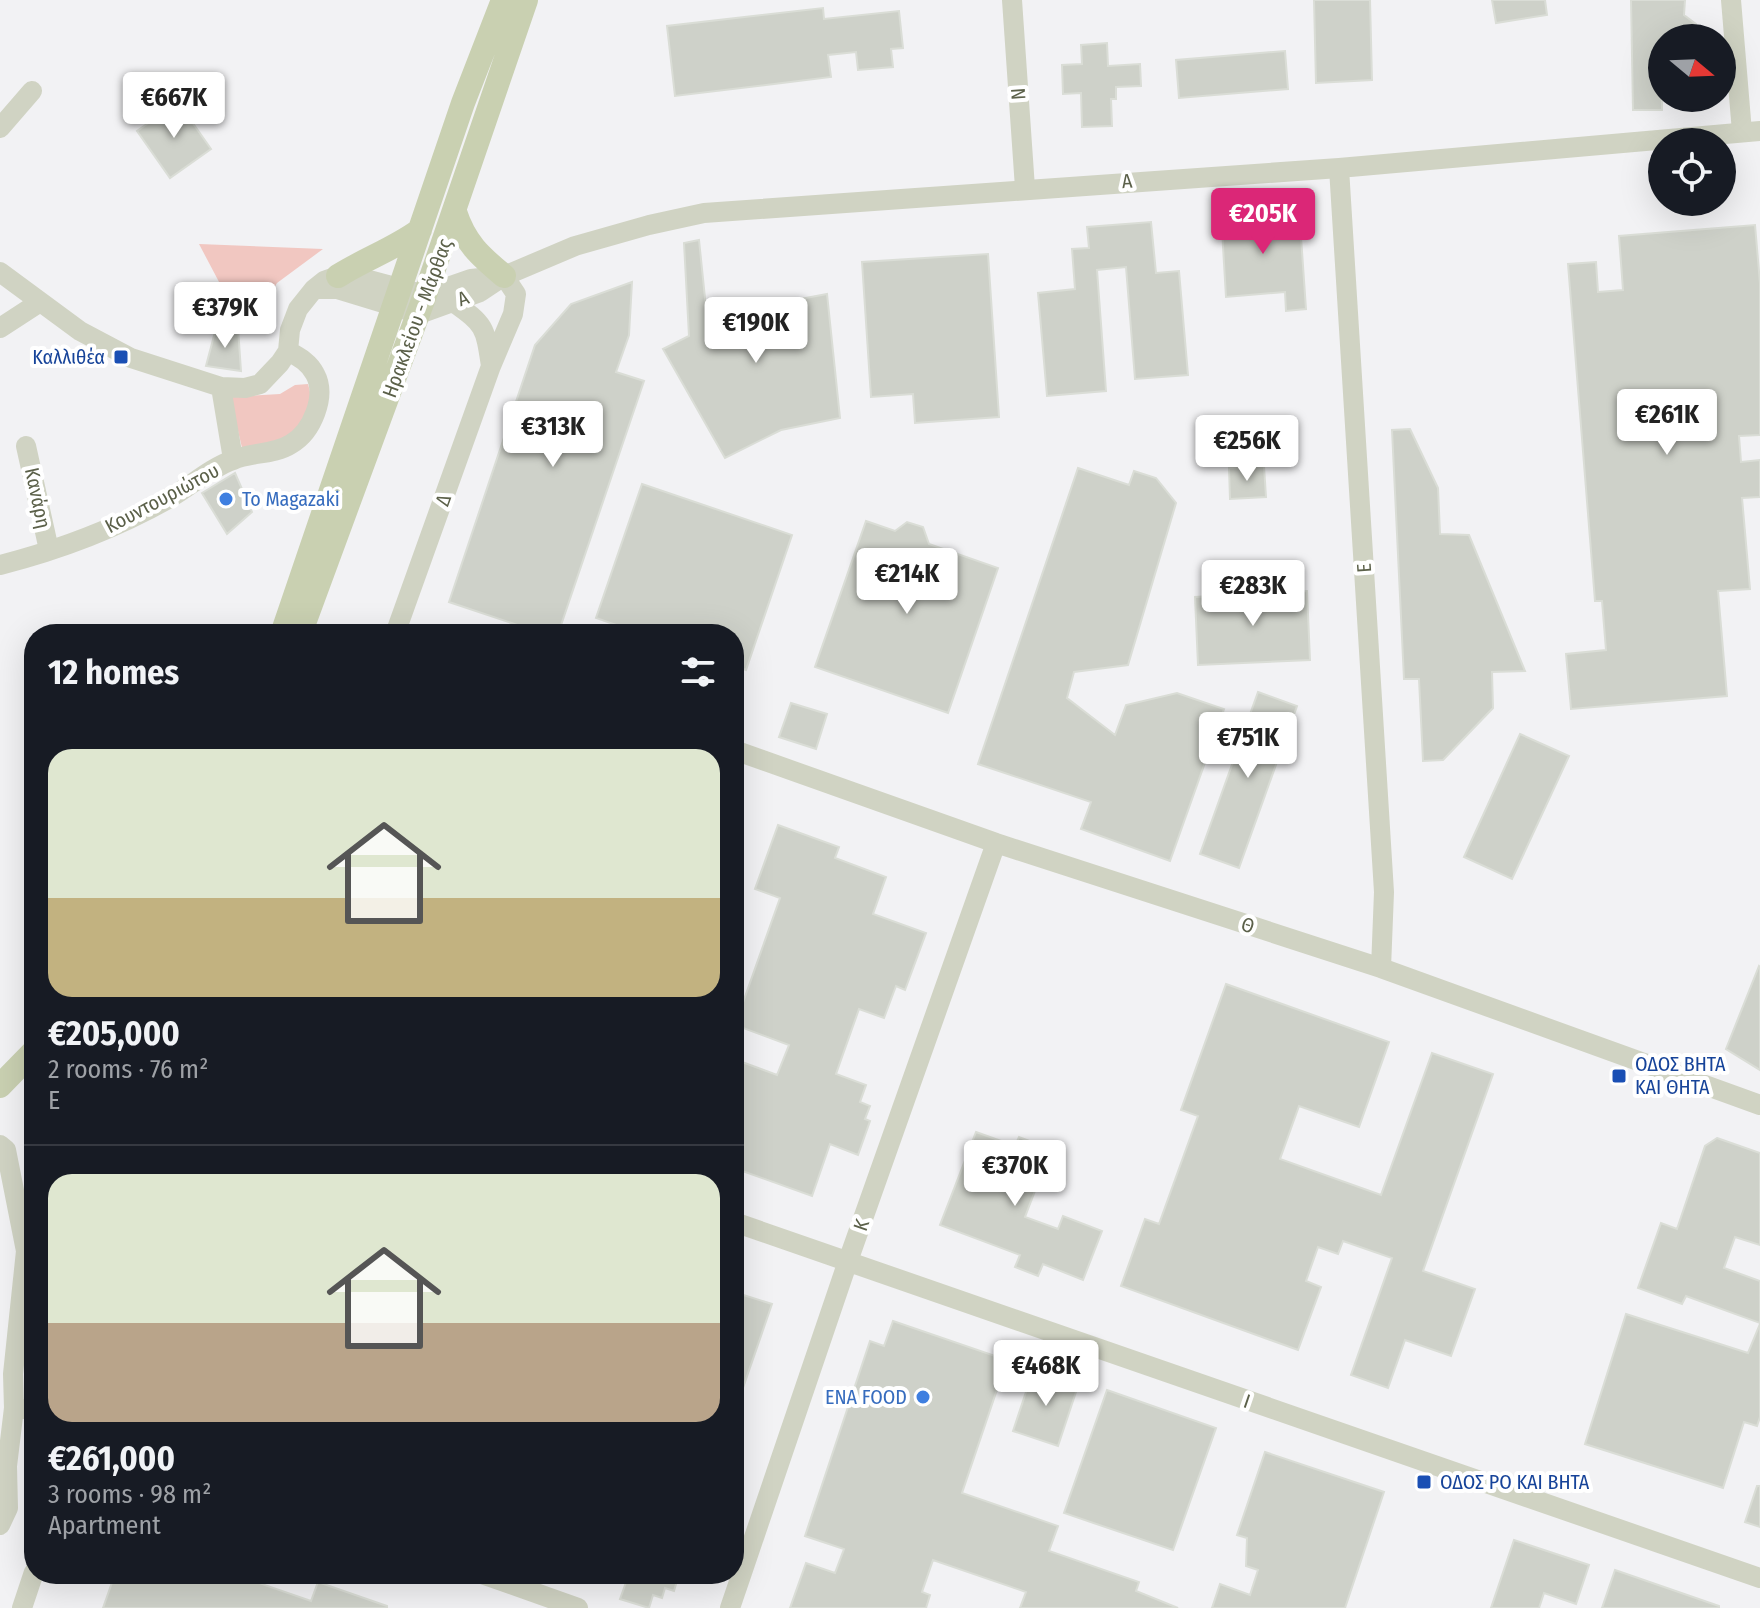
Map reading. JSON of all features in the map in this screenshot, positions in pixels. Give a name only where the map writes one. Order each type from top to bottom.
[{"type":"main road","name":"Ηρακλείου - Μάρθας","points":[[285,624],[420,230],[503,0]]},
{"type":"main road","name":"Ηρακλείου - Μάρθας","points":[[304,624],[455,212],[526,0]]},
{"type":"main road","points":[[455,212],[463,235],[481,257],[504,276]]},
{"type":"main road","points":[[338,276],[397,247],[420,230]]},
{"type":"main road","points":[[0,1086],[24,1061]]},
{"type":"street","name":"Ν","points":[[1012,0],[1025,188]]},
{"type":"street","points":[[1731,0],[1751,132]]},
{"type":"street","points":[[0,128],[32,91]]},
{"type":"street","name":"Α","points":[[422,304],[453,302],[480,292],[504,276],[575,246],[635,228],[704,213],[1339,168],[1751,132]]},
{"type":"street","name":"Ε","points":[[1339,168],[1384,892],[1381,968]]},
{"type":"street","points":[[0,272],[80,331],[131,358],[221,387],[245,388],[260,384],[288,351],[290,330],[298,309],[314,289],[338,276],[365,279],[397,298]]},
{"type":"street","name":"Α","points":[[422,304],[471,279],[504,276]]},
{"type":"street","name":"Δ","points":[[403,624],[491,366],[513,314],[516,294],[504,276]]},
{"type":"street","points":[[314,289],[337,289],[422,304]]},
{"type":"street","points":[[0,328],[40,302]]},
{"type":"street","points":[[453,302],[479,321],[487,334],[491,366]]},
{"type":"street","name":"Κουντουριώτου","points":[[0,565],[119,524],[233,459],[260,455],[292,444],[311,423],[319,399],[317,376],[304,360],[288,351]]},
{"type":"street","points":[[221,387],[233,459]]},
{"type":"street","name":"Κανάρη","points":[[26,446],[49,550]]},
{"type":"street","name":"Θ","points":[[744,754],[996,843],[1381,968],[1760,1105]]},
{"type":"street","name":"Κ","points":[[744,1567],[996,843]]},
{"type":"street","points":[[0,1145],[6,1150],[24,1241]]},
{"type":"street","name":"Ι","points":[[744,1225],[1760,1578]]},
{"type":"street","points":[[0,1525],[8,1508],[7,1466],[24,1409],[13,1374],[24,1270]]},
{"type":"street","points":[[22,1608],[30,1584]]},
{"type":"street","points":[[510,1584],[578,1608]]},
{"type":"street","name":"Κ","points":[[730,1608],[738,1584]]},
{"type":"shaded area","points":[[199,244],[323,249],[277,283],[264,304],[250,317],[237,316]]},
{"type":"shaded area","points":[[308,384],[316,415],[282,447],[243,452],[230,397],[280,394],[295,385]]},
{"type":"building","points":[[1314,0],[1370,0],[1372,80],[1316,83]]},
{"type":"building","points":[[1492,0],[1545,0],[1547,15],[1496,23]]},
{"type":"building","points":[[1631,0],[1685,0],[1684,15],[1696,24],[1648,24],[1648,110],[1633,110]]},
{"type":"building","points":[[823,8],[824,19],[899,11],[903,48],[891,49],[893,67],[858,70],[856,52],[828,55],[831,77],[675,96],[667,26]]},
{"type":"building","points":[[1107,43],[1108,66],[1140,64],[1141,86],[1116,87],[1116,99],[1111,99],[1112,126],[1082,127],[1081,93],[1063,94],[1062,65],[1082,64],[1081,45]]},
{"type":"building","points":[[1285,51],[1288,89],[1179,98],[1176,60]]},
{"type":"building","points":[[178,102],[211,149],[170,178],[137,131]]},
{"type":"building","points":[[1277,209],[1301,237],[1306,309],[1286,311],[1285,292],[1226,297],[1221,213]]},
{"type":"building","points":[[1151,222],[1156,273],[1179,271],[1188,375],[1135,379],[1126,267],[1097,270],[1106,391],[1047,396],[1038,293],[1075,289],[1072,249],[1089,248],[1087,227]]},
{"type":"building","points":[[1755,225],[1760,283],[1760,435],[1739,436],[1741,462],[1760,460],[1760,497],[1742,498],[1750,589],[1718,591],[1727,696],[1571,709],[1566,654],[1606,650],[1602,601],[1595,601],[1568,264],[1596,262],[1598,292],[1623,290],[1619,236]]},
{"type":"building","points":[[699,240],[708,327],[736,311],[827,294],[840,418],[781,430],[725,458],[663,349],[689,336],[684,243]]},
{"type":"building","points":[[988,254],[999,417],[915,423],[913,394],[871,397],[862,262]]},
{"type":"building","points":[[632,282],[629,335],[616,372],[644,381],[561,624],[514,624],[449,602],[535,345],[571,304]]},
{"type":"building","points":[[216,328],[238,328],[241,371],[206,366]]},
{"type":"building","points":[[1410,429],[1438,488],[1440,534],[1469,535],[1525,671],[1492,672],[1493,708],[1443,760],[1423,761],[1419,679],[1404,679],[1392,430]]},
{"type":"building","points":[[1264,466],[1266,497],[1230,499],[1229,468]]},
{"type":"building","points":[[1078,468],[1129,485],[1134,471],[1156,478],[1176,503],[1128,665],[1074,672],[1067,698],[1115,735],[1126,705],[1177,693],[1224,709],[1170,861],[1081,829],[1091,802],[978,764]]},
{"type":"building","name":"To Magazaki","points":[[235,473],[252,512],[227,534],[202,493]]},
{"type":"building","points":[[642,484],[792,535],[746,670],[744,624],[613,624],[596,618]]},
{"type":"building","points":[[866,521],[895,531],[907,522],[923,527],[929,544],[998,568],[948,713],[815,667]]},
{"type":"building","points":[[1307,591],[1310,660],[1198,665],[1195,597]]},
{"type":"building","points":[[1258,692],[1297,706],[1239,868],[1200,854]]},
{"type":"building","points":[[791,703],[827,714],[816,749],[779,737]]},
{"type":"building","points":[[1520,734],[1569,756],[1512,879],[1464,857]]},
{"type":"building","points":[[778,825],[839,847],[835,858],[886,877],[873,914],[926,933],[905,990],[896,986],[884,1018],[859,1009],[836,1074],[866,1085],[860,1102],[870,1106],[865,1119],[870,1121],[858,1155],[830,1144],[812,1196],[744,1172],[744,1063],[777,1075],[789,1045],[744,1028],[744,1000],[780,898],[755,889]]},
{"type":"building","points":[[1760,967],[1760,1070],[1726,1049]]},
{"type":"building","points":[[1226,984],[1389,1042],[1359,1127],[1299,1106],[1280,1159],[1381,1195],[1432,1053],[1493,1074],[1423,1271],[1475,1289],[1451,1356],[1405,1340],[1388,1388],[1351,1375],[1392,1258],[1343,1241],[1338,1254],[1318,1247],[1306,1281],[1321,1287],[1298,1350],[1121,1286],[1145,1219],[1159,1224],[1198,1116],[1181,1110]]},
{"type":"building","points":[[976,1132],[1015,1146],[1019,1137],[1051,1149],[1025,1217],[1058,1229],[1063,1216],[1102,1231],[1083,1280],[1043,1264],[1038,1276],[1015,1267],[1020,1255],[940,1225]]},
{"type":"building","points":[[1717,1138],[1760,1153],[1760,1245],[1735,1237],[1724,1268],[1760,1281],[1760,1323],[1686,1296],[1682,1304],[1638,1288],[1661,1223],[1677,1229],[1705,1146]]},
{"type":"building","points":[[744,1295],[772,1304],[744,1385]]},
{"type":"building","points":[[1626,1314],[1748,1353],[1760,1324],[1760,1417],[1757,1426],[1744,1422],[1723,1488],[1585,1444]]},
{"type":"building","points":[[893,1321],[1007,1360],[962,1493],[1058,1526],[1049,1551],[1139,1582],[1136,1591],[1178,1608],[1020,1608],[1026,1592],[933,1560],[922,1592],[930,1595],[926,1608],[790,1608],[806,1563],[835,1573],[844,1549],[805,1536],[870,1341],[884,1346]]},
{"type":"building","points":[[1033,1371],[1078,1386],[1058,1446],[1013,1431]]},
{"type":"building","points":[[1107,1390],[1216,1428],[1173,1550],[1064,1513]]},
{"type":"building","points":[[1265,1452],[1384,1492],[1345,1608],[1212,1608],[1220,1584],[1250,1595],[1258,1570],[1246,1566],[1247,1538],[1237,1535]]},
{"type":"building","points":[[1757,1486],[1760,1486],[1760,1527],[1745,1522]]},
{"type":"building","points":[[1514,1540],[1589,1565],[1576,1604],[1544,1593],[1539,1608],[1491,1608]]},
{"type":"building","points":[[1615,1570],[1719,1606],[1719,1608],[1602,1608]]},
{"type":"building","points":[[111,1584],[262,1584],[311,1601],[317,1584],[324,1584],[387,1606],[387,1608],[103,1608]]},
{"type":"building","points":[[625,1584],[676,1584],[674,1591],[665,1588],[662,1598],[653,1595],[649,1608],[620,1599]]},
{"type":"place","name":"Καλλιθέα","points":[[121,357]]},
{"type":"place","name":"To Magazaki","points":[[226,499]]},
{"type":"place","name":"ΟΔΟΣ ΒΗΤΑ ΚΑΙ ΘΗΤΑ","points":[[1619,1076]]},
{"type":"place","name":"ENA FOOD","points":[[923,1397]]},
{"type":"place","name":"ΟΔΟΣ ΡΟ ΚΑΙ ΒΗΤΑ","points":[[1424,1482]]}]
